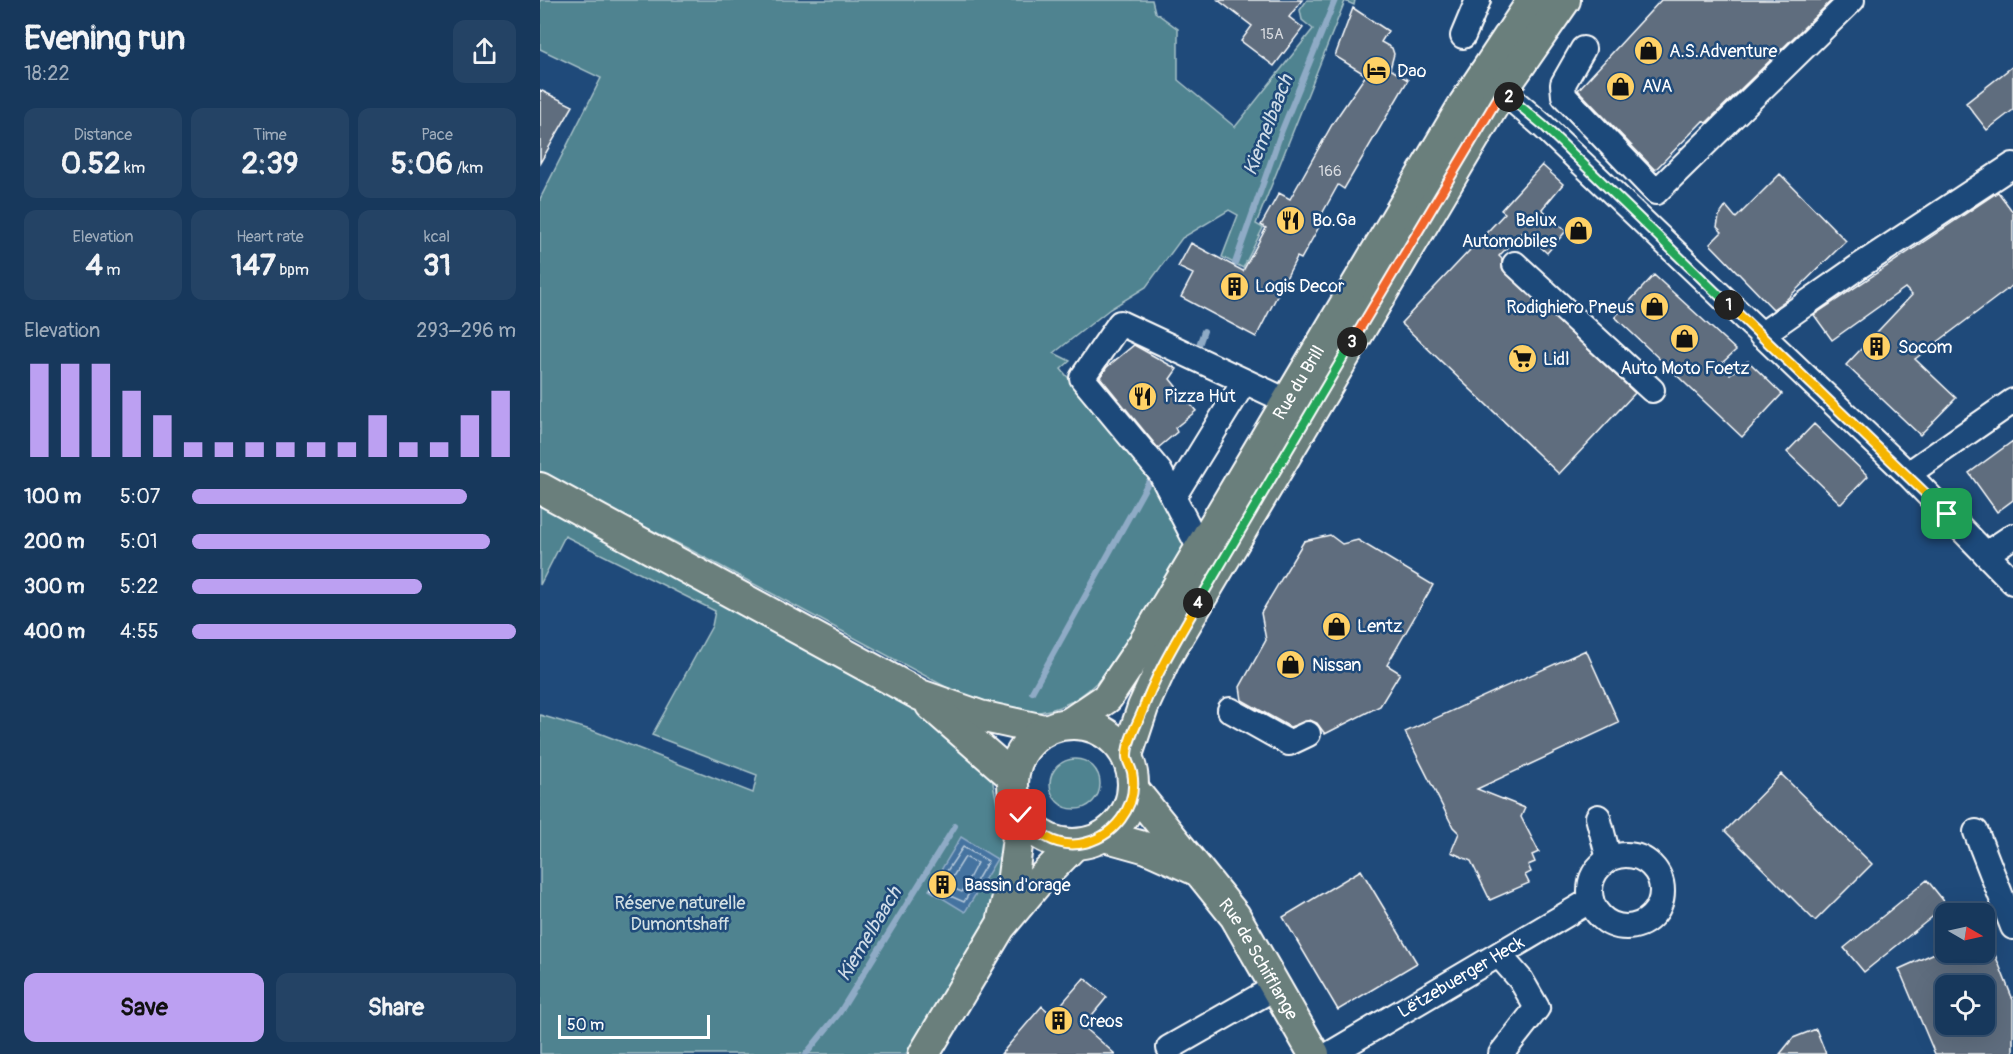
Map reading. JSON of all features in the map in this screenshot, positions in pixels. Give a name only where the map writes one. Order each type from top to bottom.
[{"type":"main road","name":"Rue du Brill","points":[[1057,727],[1107,698],[1144,643],[1476,85],[1533,0]]},
{"type":"main road","name":"Rue du Brill","points":[[1126,755],[1143,708],[1166,657],[1502,91],[1565,0]]},
{"type":"main road","points":[[540,488],[920,695],[980,716],[1057,727],[1087,725],[1103,731],[1116,741],[1126,755],[1132,772],[1133,789],[1124,815],[1104,836],[1075,844],[1059,843],[1044,837],[1021,815],[1014,796],[1013,777],[1018,758],[1023,750],[1057,727]]},
{"type":"main road","points":[[920,695],[1013,777]]},
{"type":"main road","name":"Rue de Schifflange","points":[[1133,789],[1235,916],[1314,1054]]},
{"type":"main road","points":[[1000,927],[1013,876],[1021,815]]},
{"type":"main road","name":"Rue de Schifflange","points":[[1104,836],[1147,848],[1196,869]]},
{"type":"main road","points":[[924,1054],[1000,927],[1036,884],[1075,844]]},
{"type":"street","points":[[1463,36],[1478,0]]},
{"type":"street","points":[[1583,49],[1563,84],[1564,96],[1656,192],[1852,0]]},
{"type":"street","points":[[1502,91],[1544,126],[1908,474],[2013,582]]},
{"type":"street","points":[[1761,335],[1861,265],[2013,165]]},
{"type":"street","points":[[1616,197],[1639,172]]},
{"type":"street","points":[[1515,264],[1652,390]]},
{"type":"street","points":[[1200,549],[1160,472],[1082,378],[1120,323],[1287,401]]},
{"type":"street","points":[[1174,496],[1244,382]]},
{"type":"street","points":[[1908,474],[2013,401]]},
{"type":"street","points":[[1986,555],[2013,536]]},
{"type":"street","points":[[1230,710],[1290,743],[1308,734]]},
{"type":"street","points":[[1598,817],[1609,859]]},
{"type":"street","points":[[1976,832],[2013,927]]},
{"type":"street","points":[[1630,855],[1650,863],[1662,883],[1659,908],[1641,925],[1622,927],[1604,921],[1596,912],[1589,888],[1593,876],[1609,859],[1630,855]]},
{"type":"street","name":"Lëtzebuerger Heck","points":[[1330,1054],[1591,900]]},
{"type":"street","points":[[1499,955],[1521,981],[1537,1008],[1501,1054]]},
{"type":"street","points":[[1169,1048],[1276,987]]},
{"type":"green space","points":[[540,0],[1152,0],[1155,12],[1178,29],[1178,80],[1235,127],[1313,29],[1302,20],[1300,10],[1307,0],[1355,0],[1354,5],[1345,1],[1256,224],[1263,228],[1243,268],[1222,257],[1238,215],[1229,210],[1182,238],[1146,287],[1110,309],[1054,353],[1070,361],[1061,369],[1162,492],[1187,546],[1127,644],[1097,682],[1080,696],[1061,706],[1039,712],[1014,713],[985,708],[689,549],[540,474],[540,199],[601,78],[540,49]]},
{"type":"green space","name":"Réserve naturelle Dumontshaff","points":[[540,489],[920,695],[991,773],[1005,844],[989,916],[973,948],[906,1054],[540,1054],[540,715],[594,731],[753,793],[757,775],[652,735],[712,626],[715,611],[565,536],[540,585]]},
{"type":"green space","points":[[1070,759],[1080,759],[1093,766],[1100,779],[1100,789],[1093,802],[1080,809],[1070,809],[1061,805],[1054,798],[1050,789],[1050,779],[1054,770],[1061,763]]},
{"type":"water","points":[[961,837],[997,859],[965,912],[929,890]]},
{"type":"building","points":[[1218,0],[1302,0],[1289,17],[1303,28],[1274,66],[1241,41],[1252,26]]},
{"type":"building","points":[[1661,0],[1832,0],[1706,123],[1703,121],[1655,170],[1578,90]]},
{"type":"building","points":[[1353,8],[1388,31],[1381,42],[1392,48],[1394,54],[1390,69],[1408,80],[1344,189],[1338,185],[1317,223],[1320,225],[1301,259],[1297,257],[1256,337],[1181,297],[1193,274],[1178,267],[1191,243],[1243,271],[1266,228],[1261,225],[1279,193],[1290,199],[1333,123],[1366,75],[1335,56]]},
{"type":"building","points":[[2013,66],[2013,110],[1987,130],[1966,103]]},
{"type":"building","points":[[540,90],[573,106],[540,163]]},
{"type":"building","name":"Lidl","points":[[1542,165],[1563,184],[1542,209],[1566,231],[1547,253],[1523,231],[1499,256],[1502,259],[1502,269],[1635,393],[1559,474],[1401,323],[1505,213],[1501,210]]},
{"type":"building","points":[[1780,174],[1846,241],[1786,300],[1773,309],[1710,244],[1722,232],[1717,227],[1719,216],[1726,206],[1736,218]]},
{"type":"building","points":[[1998,192],[2013,212],[2013,285],[1915,359],[1956,398],[1920,435],[1846,365],[1912,295],[1905,288],[1832,340],[1814,315]]},
{"type":"building","points":[[1654,275],[1736,350],[1721,364],[1730,374],[1748,361],[1782,394],[1742,437],[1615,317]]},
{"type":"building","name":"Pizza Hut","points":[[1134,345],[1177,369],[1170,379],[1196,411],[1175,428],[1177,432],[1158,448],[1100,377],[1107,367]]},
{"type":"building","points":[[1814,424],[1868,476],[1841,504],[1787,452]]},
{"type":"building","points":[[2013,441],[2013,500],[1997,512],[1969,473]]},
{"type":"building","name":"Lentz","points":[[1330,535],[1342,544],[1358,540],[1433,585],[1387,665],[1400,673],[1380,706],[1325,734],[1317,723],[1310,720],[1290,727],[1242,700],[1240,687],[1266,640],[1261,613],[1304,541]]},
{"type":"building","points":[[1586,650],[1619,723],[1477,789],[1525,808],[1521,817],[1539,852],[1532,855],[1535,862],[1528,865],[1531,872],[1525,875],[1529,883],[1490,900],[1471,861],[1451,852],[1459,833],[1453,827],[1405,732]]},
{"type":"building","points":[[1781,774],[1872,864],[1815,921],[1725,831]]},
{"type":"building","points":[[1361,870],[1417,963],[1338,1010],[1283,917]]},
{"type":"building","name":"Bassin d'orage","points":[[940,873],[954,881],[945,897],[931,889]]},
{"type":"building","points":[[1927,880],[1945,903],[1935,903],[1935,915],[1864,972],[1844,948]]},
{"type":"building","points":[[1935,953],[1935,963],[1995,963],[1995,955],[2013,1000],[2013,1054],[1935,1054],[1899,969]]},
{"type":"building","name":"Creos","points":[[1084,978],[1107,997],[1083,1026],[1115,1054],[1001,1054],[1042,1006],[1052,1015]]},
{"type":"building","points":[[1816,1029],[1826,1054],[1780,1054],[1793,1038]]},
{"type":"waterway","name":"Kiemelbaach","points":[[1235,263],[1282,130],[1335,0]]},
{"type":"waterway","name":"Kiemelbaach","points":[[1199,345],[1204,331]]},
{"type":"waterway","name":"Kiemelbaach","points":[[1032,692],[1149,481]]},
{"type":"waterway","name":"Kiemelbaach","points":[[806,1054],[840,1012],[955,826]]},
{"type":"place","name":"A.S.Adventure","points":[[1648,51]]},
{"type":"place","name":"Dao","points":[[1376,71]]},
{"type":"place","name":"AVA","points":[[1621,86]]},
{"type":"place","name":"Bo.Ga","points":[[1291,220]]},
{"type":"place","name":"Belux Automobiles","points":[[1578,230]]},
{"type":"place","name":"Logis Decor","points":[[1234,286]]},
{"type":"place","name":"Rodighiero Pneus","points":[[1655,307]]},
{"type":"place","name":"Auto Moto Foetz","points":[[1685,339]]},
{"type":"place","name":"Socom","points":[[1877,347]]},
{"type":"place","name":"Lidl","points":[[1522,359]]},
{"type":"place","name":"Pizza Hut","points":[[1143,396]]},
{"type":"place","name":"Lentz","points":[[1336,626]]},
{"type":"place","name":"Nissan","points":[[1291,665]]},
{"type":"place","name":"Bassin d'orage","points":[[943,885]]},
{"type":"place","name":"Creos","points":[[1058,1021]]},
{"type":"route","points":[[1021,815],[1044,837],[1059,843],[1090,842],[1104,836],[1119,824],[1129,807],[1133,789],[1132,772],[1126,755],[1143,708],[1166,657],[1502,91],[1544,126],[1947,514]]}]
